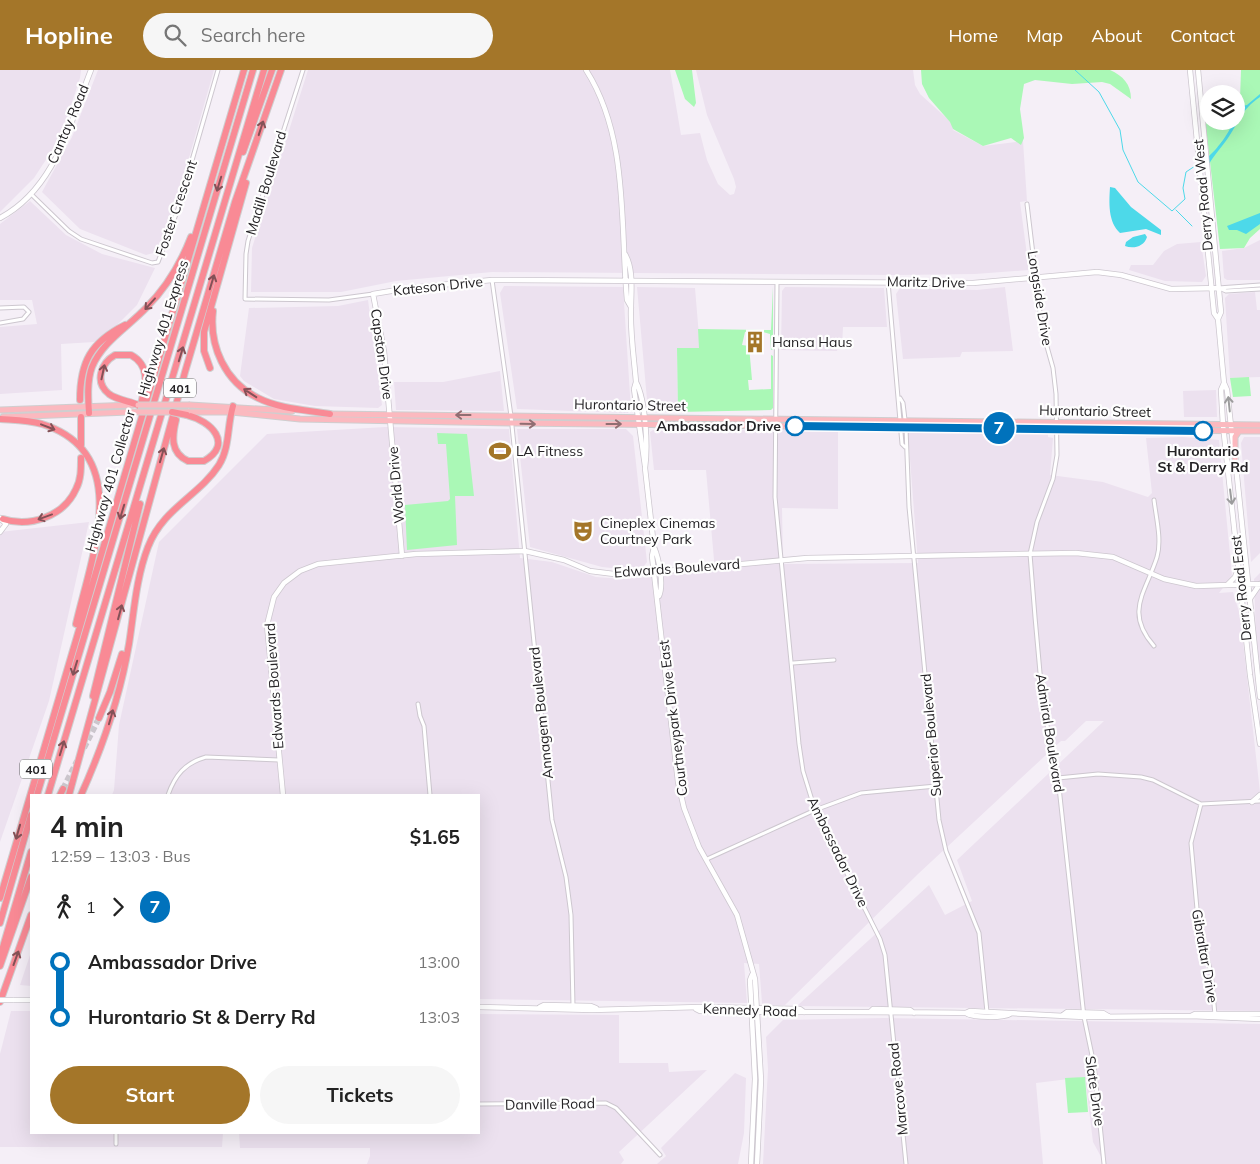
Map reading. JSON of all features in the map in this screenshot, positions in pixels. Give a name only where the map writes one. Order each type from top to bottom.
[{"type":"highway","name":"Highway 401 Collector","points":[[0,898],[66,668],[244,70]]},
{"type":"highway","name":"Highway 401 Express","points":[[37,794],[254,70]]},
{"type":"highway","name":"Highway 401 Express","points":[[48,794],[264,70]]},
{"type":"highway","points":[[234,171],[240,162],[272,70]]},
{"type":"highway","name":"401","points":[[69,794],[185,372],[235,202],[280,70]]},
{"type":"highway","points":[[210,368],[204,351],[204,332],[256,145]]},
{"type":"highway","points":[[89,409],[90,376],[96,359],[112,340],[155,297],[175,270],[207,196]]},
{"type":"highway","points":[[218,284],[213,317],[213,336],[219,356],[232,378],[258,398],[283,406],[330,414]]},
{"type":"highway","points":[[80,400],[82,371],[88,356],[108,335],[133,321]]},
{"type":"highway","points":[[138,405],[110,394],[101,382],[103,365],[115,355],[131,355],[140,360],[145,372],[138,430]]},
{"type":"highway","points":[[172,412],[187,414],[207,422],[215,432],[217,437],[215,450],[204,461],[195,463],[184,460],[173,444],[185,372]]},
{"type":"highway","points":[[81,794],[95,763],[117,698],[143,562],[150,541],[164,520],[219,464],[227,442],[232,409]]},
{"type":"highway","points":[[80,444],[81,417]]},
{"type":"highway","points":[[0,418],[37,423],[62,434],[84,453],[98,483],[101,502],[98,530],[66,668]]},
{"type":"highway","points":[[93,710],[93,695],[110,619],[157,434]]},
{"type":"highway","points":[[1,518],[16,522],[39,520],[61,509],[76,490],[80,476],[81,458]]},
{"type":"highway","points":[[99,718],[116,676],[132,616]]},
{"type":"highway","points":[[0,923],[30,818]]},
{"type":"highway","points":[[0,957],[30,855]]},
{"type":"highway","points":[[0,891],[7,870]]},
{"type":"highway","points":[[0,966],[30,879]]},
{"type":"highway","points":[[0,1001],[30,918]]},
{"type":"main road","name":"Cantay Road","points":[[0,218],[12,211],[30,194],[53,164],[91,70]]},
{"type":"main road","name":"Courtneypark Drive East","points":[[586,70],[601,98],[612,138],[620,182],[625,254],[629,261],[628,281],[636,382],[640,389],[642,459],[645,467],[657,571],[678,782],[692,831],[737,915],[747,946],[754,979],[755,1080],[751,1164]]},
{"type":"main road","name":"Derry Road West","points":[[1190,70],[1214,313],[1218,319],[1224,383],[1227,390],[1231,428]]},
{"type":"main road","name":"Derry Road West","points":[[1198,70],[1221,312],[1218,319]]},
{"type":"main road","points":[[1203,197],[1210,197]]},
{"type":"main road","name":"Maritz Drive","points":[[628,281],[888,281],[973,283],[1036,276],[1103,272],[1172,289],[1218,288]]},
{"type":"main road","name":"Kateson Drive","points":[[373,294],[409,288],[492,280],[628,281]]},
{"type":"main road","name":"Capston Drive","points":[[373,294],[384,351],[390,418]]},
{"type":"main road","name":"Derry Road West","points":[[1224,383],[1220,390],[1224,431]]},
{"type":"main road","points":[[0,418],[131,403]]},
{"type":"main road","name":"Hurontario Street","points":[[138,405],[190,405],[390,418],[512,423],[1224,431],[1231,428],[1260,425]]},
{"type":"main road","points":[[0,410],[89,409],[128,412],[172,412]]},
{"type":"main road","name":"Hurontario Street","points":[[187,414],[232,409],[300,419],[511,416],[902,419],[1223,425],[1239,431],[1260,431]]},
{"type":"main road","name":"World Drive","points":[[390,418],[402,556]]},
{"type":"main road","name":"Derry Road East","points":[[1231,428],[1260,697]]},
{"type":"main road","name":"Derry Road East","points":[[1224,431],[1246,639],[1260,744]]},
{"type":"main road","points":[[1235,458],[1236,437],[1239,431]]},
{"type":"main road","points":[[0,532],[5,527],[1,518]]},
{"type":"main road","name":"Edwards Boulevard","points":[[283,794],[267,625],[274,597],[292,576],[318,564],[402,556],[525,551],[564,560],[590,571],[622,575],[781,560],[1076,553],[1109,557],[1178,583],[1196,586],[1260,584]]},
{"type":"main road","points":[[1226,586],[1235,577],[1239,568]]},
{"type":"main road","points":[[1249,601],[1260,584]]},
{"type":"main road","points":[[1245,622],[1251,621]]},
{"type":"main road","points":[[1246,639],[1253,639]]},
{"type":"main road","points":[[1252,802],[1260,795]]},
{"type":"main road","points":[[0,1001],[30,1000]]},
{"type":"main road","name":"Kennedy Road","points":[[480,1007],[696,1009],[700,1007],[755,1010],[800,1009],[804,1012],[966,1013],[970,1011],[987,1014],[1108,1016],[1260,1014]]},
{"type":"main road","name":"Courtneypark Drive East","points":[[755,1010],[761,1080],[756,1164]]},
{"type":"main road","name":"Kennedy Road","points":[[1215,1016],[1260,1019]]},
{"type":"street","name":"Foster Crescent","points":[[30,194],[69,231],[81,239],[152,262],[158,262],[178,210],[218,70]]},
{"type":"street","name":"Madill Boulevard","points":[[245,299],[248,241],[303,70]]},
{"type":"street","name":"Longside Drive","points":[[1027,204],[1042,329],[1054,376],[1056,422]]},
{"type":"street","name":"Annagem Boulevard","points":[[492,280],[512,423],[552,820],[566,877],[571,915],[573,1007]]},
{"type":"street","name":"Superior Boulevard","points":[[888,281],[903,428],[902,444],[905,447],[916,556],[936,786],[944,845],[979,934],[987,1014]]},
{"type":"street","name":"Ambassador Drive","points":[[777,282],[775,497],[801,757],[815,810],[880,939],[885,955],[891,1012]]},
{"type":"street","points":[[1218,288],[1226,291],[1260,287]]},
{"type":"street","name":"Kateson Drive","points":[[245,299],[329,300],[373,294]]},
{"type":"street","points":[[0,308],[24,307],[29,312],[23,319],[0,322]]},
{"type":"street","name":"Admiral Boulevard","points":[[1056,422],[1057,455],[1053,479],[1037,522],[1030,554],[1043,706],[1058,778],[1084,1015]]},
{"type":"street","points":[[1154,500],[1157,556],[1140,599],[1141,628],[1154,646]]},
{"type":"street","points":[[793,664],[834,660]]},
{"type":"street","points":[[418,704],[424,726],[430,794]]},
{"type":"street","points":[[169,794],[181,770],[195,760],[206,758],[279,760]]},
{"type":"street","points":[[1058,778],[1098,774],[1141,777],[1153,780],[1201,804],[1260,801]]},
{"type":"street","points":[[707,860],[815,810],[861,793],[936,786]]},
{"type":"street","name":"Gibraltar Drive","points":[[1201,804],[1191,843],[1199,931],[1211,972],[1215,1016]]},
{"type":"street","name":"Marcove Road","points":[[891,1012],[906,1164]]},
{"type":"street","name":"Slate Drive","points":[[1084,1015],[1094,1065],[1104,1164]]},
{"type":"street","name":"Danville Road","points":[[480,1104],[606,1103],[616,1108],[660,1155]]},
{"type":"street","points":[[116,1134],[116,1144]]},
{"type":"shaded area","points":[[0,70],[81,70],[66,120],[53,149],[34,178],[0,212]]},
{"type":"shaded area","points":[[98,70],[214,70],[177,200],[157,252],[146,255],[80,229],[42,192],[72,137]]},
{"type":"shaded area","points":[[308,70],[670,70],[681,135],[700,133],[707,160],[718,184],[730,195],[734,194],[736,187],[734,179],[707,115],[696,70],[913,70],[915,85],[920,94],[952,123],[953,130],[983,146],[1023,141],[1027,201],[1020,202],[1029,270],[975,274],[896,275],[492,272],[396,281],[341,292],[251,292],[252,248]]},
{"type":"shaded area","points":[[30,201],[66,235],[102,254],[155,268],[137,305],[115,327],[94,342],[61,344],[62,390],[0,394],[0,327],[37,324],[32,300],[0,300],[0,224]]},
{"type":"shaded area","points":[[1260,240],[1260,280],[1227,280],[1224,278],[1222,251],[1244,248]]},
{"type":"shaded area","points":[[1201,242],[1206,276],[1202,282],[1165,281],[1129,270],[1131,265],[1153,265],[1164,251],[1177,244]]},
{"type":"shaded area","points":[[504,286],[623,287],[631,410],[628,413],[517,409],[500,293]]},
{"type":"shaded area","points":[[637,287],[695,288],[700,348],[677,349],[678,412],[648,411]]},
{"type":"shaded area","points":[[785,287],[884,288],[887,327],[843,327],[842,346],[838,346],[837,351],[781,350],[782,291]]},
{"type":"shaded area","points":[[1005,287],[1013,351],[962,352],[960,357],[903,359],[896,294],[900,288],[977,290]]},
{"type":"shaded area","points":[[1255,292],[1257,310],[1260,310],[1260,377],[1230,378],[1225,298],[1229,294]]},
{"type":"shaded area","points":[[368,300],[382,405],[378,408],[315,406],[274,399],[244,381],[240,376],[249,308],[338,306]]},
{"type":"shaded area","points":[[500,371],[504,411],[396,410],[394,382],[443,382]]},
{"type":"shaded area","points":[[1216,390],[1217,417],[1184,417],[1183,391]]},
{"type":"shaded area","points":[[385,427],[509,429],[520,558],[552,562],[596,577],[623,579],[715,571],[706,470],[654,470],[650,432],[653,430],[838,429],[838,509],[782,508],[783,564],[918,563],[908,433],[1048,434],[1048,437],[1053,438],[1050,475],[1103,482],[1148,497],[1152,493],[1146,438],[1183,437],[1219,440],[1232,576],[1219,593],[1233,592],[1240,615],[1260,792],[1260,1011],[797,1006],[929,885],[945,915],[972,901],[957,860],[1104,721],[1086,721],[1065,741],[1061,741],[918,874],[785,1005],[764,1005],[762,1003],[759,964],[744,963],[747,1003],[480,999],[480,794],[112,794],[119,725],[159,542],[267,434]]},
{"type":"shaded area","points":[[517,429],[626,429],[633,436],[647,562],[644,566],[622,569],[602,567],[530,547]]},
{"type":"shaded area","points":[[1244,437],[1260,437],[1260,553],[1251,562],[1241,443]]},
{"type":"shaded area","points":[[89,522],[49,701],[0,842],[0,532]]},
{"type":"shaded area","points":[[1260,573],[1260,671],[1256,638],[1254,579]]},
{"type":"shaded area","points":[[30,955],[30,986],[20,985]]},
{"type":"shaded area","points":[[11,1011],[30,1011],[30,1134],[223,1134],[222,1147],[0,1147],[0,1054]]},
{"type":"shaded area","points":[[480,1014],[619,1015],[619,1063],[668,1063],[669,1072],[707,1070],[619,1152],[624,1160],[621,1164],[367,1164],[370,1148],[240,1148],[239,1134],[480,1134]]},
{"type":"shaded area","points":[[884,1018],[1260,1024],[1260,1164],[1105,1164],[1093,1142],[1085,1077],[1036,1083],[1043,1164],[763,1164],[768,1069],[766,1037],[783,1020]]},
{"type":"shaded area","points":[[735,1073],[746,1078],[744,1133],[738,1164],[657,1164],[666,1156],[661,1148]]},
{"type":"green space","points":[[675,70],[692,70],[696,103],[694,107],[685,99]]},
{"type":"green space","points":[[921,70],[1110,70],[1119,75],[1128,85],[1131,99],[1110,84],[1102,82],[1072,84],[1035,80],[1024,84],[1020,109],[1024,138],[1021,145],[1011,138],[983,146],[953,129],[950,122],[929,98],[922,84]]},
{"type":"green space","points":[[1241,70],[1260,70],[1260,229],[1250,238],[1244,248],[1220,249],[1206,130],[1245,130],[1245,85],[1240,85]]},
{"type":"green space","points":[[773,287],[773,349],[771,350],[770,334],[755,330],[745,332],[742,345],[749,346],[752,380],[748,380],[749,390],[771,389],[771,355],[773,356],[773,408],[771,410],[678,412],[677,348],[699,348],[698,329],[771,330]]},
{"type":"green space","points":[[1249,377],[1251,396],[1233,397],[1230,378]]},
{"type":"green space","points":[[437,433],[467,434],[474,496],[455,496],[457,545],[407,550],[405,505],[448,501],[450,499],[446,444],[438,444]]},
{"type":"green space","points":[[1085,1077],[1088,1112],[1068,1113],[1065,1078]]},
{"type":"water","points":[[1260,94],[1260,97],[1245,111],[1245,105]]},
{"type":"water","points":[[1229,130],[1233,130],[1209,164],[1209,156]]},
{"type":"water","points":[[1110,187],[1115,188],[1131,207],[1161,230],[1161,235],[1146,229],[1120,233],[1111,218]]},
{"type":"water","points":[[1260,213],[1260,224],[1246,234],[1237,230],[1229,230],[1227,226]]},
{"type":"water","points":[[1145,234],[1146,240],[1141,245],[1135,247],[1125,246],[1126,242],[1133,237]]},
{"type":"waterway","points":[[1075,70],[1099,92],[1120,130],[1123,150],[1138,182],[1172,211],[1185,199],[1183,188],[1186,172],[1198,164]]},
{"type":"waterway","points":[[1218,147],[1225,139]]},
{"type":"waterway","points":[[1176,210],[1192,226]]},
{"type":"tunnel","points":[[84,748],[99,718]]},
{"type":"tunnel","points":[[63,789],[77,761]]},
{"type":"bus line","name":"7","points":[[795,426],[1203,431]]},
{"type":"place","name":"Hansa Haus","points":[[755,342]]},
{"type":"place","name":"Ambassador Drive","points":[[795,426]]},
{"type":"place","name":"Hurontario St & Derry Rd","points":[[1203,431]]},
{"type":"place","name":"LA Fitness","points":[[500,451]]},
{"type":"place","name":"Cineplex Cinemas Courtney Park","points":[[583,531]]}]
